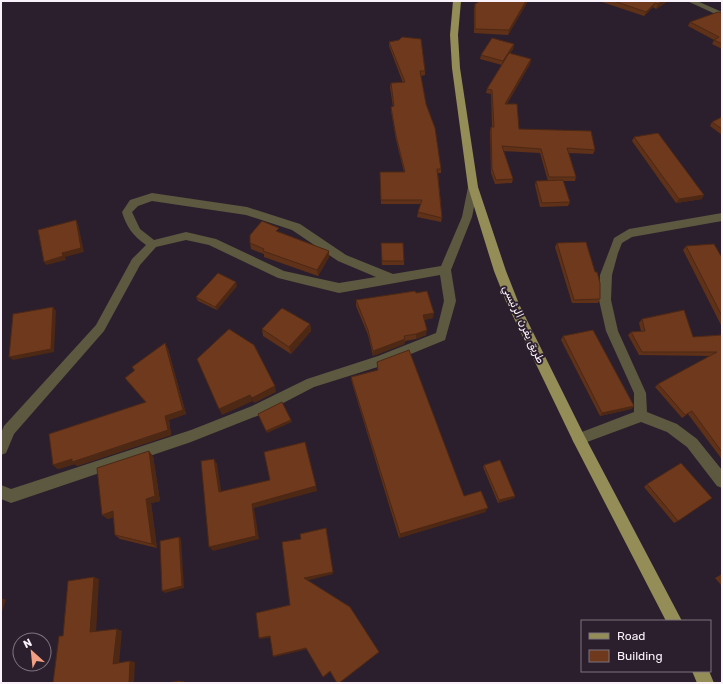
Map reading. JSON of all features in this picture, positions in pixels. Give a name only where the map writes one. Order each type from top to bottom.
[{"type":"main road","name":"طريق يفرن الرئيسي","points":[[457,1],[454,35],[456,68],[473,187],[500,271],[513,304],[578,439],[673,620]]},
{"type":"main road","points":[[700,672],[706,683]]},
{"type":"street","points":[[691,1],[722,14]]},
{"type":"street","points":[[1,492],[11,496],[191,436],[257,410],[311,383],[380,361],[441,336],[450,301],[445,270],[467,217],[473,187]]},
{"type":"street","points":[[154,244],[140,236],[130,225],[127,212],[134,203],[152,197],[247,211],[296,227],[342,258],[392,280]]},
{"type":"street","points":[[641,416],[640,393],[612,331],[605,300],[606,275],[613,253],[618,241],[629,233],[722,217]]},
{"type":"street","points":[[1,449],[9,430],[100,328],[136,262],[154,244],[186,236],[212,242],[282,275],[339,288],[445,270]]},
{"type":"street","points":[[578,439],[641,416],[672,428],[692,443],[722,481]]},
{"type":"building","points":[[480,1],[526,1],[509,30],[475,29],[475,4]]},
{"type":"building","points":[[614,1],[663,1],[658,4],[655,3],[646,12]]},
{"type":"building","points":[[718,12],[722,13],[722,44],[714,40],[719,37],[690,22]]},
{"type":"building","points":[[402,37],[421,39],[425,71],[420,71],[426,104],[435,128],[441,169],[437,169],[442,218],[418,212],[422,200],[381,200],[380,172],[405,172],[396,136],[391,107],[394,106],[391,83],[405,82],[389,42],[399,40]]},
{"type":"building","points":[[492,38],[514,44],[503,61],[481,55]]},
{"type":"building","points":[[509,53],[531,59],[505,104],[517,104],[519,129],[591,131],[595,150],[567,148],[576,177],[549,177],[541,149],[502,146],[513,179],[496,180],[492,169],[491,127],[494,127],[492,90],[487,89]]},
{"type":"building","points":[[722,117],[722,129],[712,122]]},
{"type":"building","points":[[658,133],[704,195],[679,199],[634,137]]},
{"type":"building","points":[[563,180],[570,202],[542,203],[536,181]]},
{"type":"building","points":[[76,220],[81,248],[62,253],[63,256],[44,262],[38,230]]},
{"type":"building","points":[[262,221],[279,228],[276,231],[329,251],[317,270],[263,251],[264,249],[250,243],[250,235]]},
{"type":"building","points":[[586,242],[600,283],[600,299],[574,300],[557,243]]},
{"type":"building","points":[[381,243],[403,243],[404,261],[382,261]]},
{"type":"building","points":[[714,244],[722,256],[722,316],[686,246]]},
{"type":"building","points":[[218,273],[236,282],[215,307],[196,297]]},
{"type":"building","points":[[415,291],[416,293],[427,291],[434,313],[423,315],[427,330],[404,336],[405,339],[373,351],[368,330],[356,300]]},
{"type":"building","points":[[53,307],[51,349],[9,357],[13,314]]},
{"type":"building","points":[[282,308],[310,324],[289,347],[262,329]]},
{"type":"building","points":[[684,310],[693,337],[722,335],[722,452],[692,411],[685,415],[658,384],[717,352],[642,352],[631,332],[645,331],[642,319]]},
{"type":"building","points":[[229,329],[254,345],[275,386],[252,398],[250,395],[219,409],[197,359]]},
{"type":"building","points":[[593,330],[634,406],[602,413],[563,336]]},
{"type":"building","points":[[165,343],[183,410],[165,416],[168,430],[72,462],[72,459],[53,465],[49,434],[146,402],[125,378],[135,370],[132,367]]},
{"type":"building","points":[[409,350],[464,496],[481,491],[488,508],[400,534],[351,377],[378,370],[377,362]]},
{"type":"building","points":[[282,402],[291,420],[266,431],[258,414]]},
{"type":"building","points":[[305,442],[316,486],[252,504],[256,536],[209,547],[201,461],[214,459],[219,492],[270,480],[264,452]]},
{"type":"building","points":[[149,451],[155,496],[146,499],[152,544],[115,535],[113,511],[102,515],[97,468]]},
{"type":"building","points":[[500,460],[515,496],[499,500],[484,465]]},
{"type":"building","points":[[681,463],[712,498],[678,521],[647,484]]},
{"type":"building","points":[[326,528],[333,572],[304,578],[350,607],[379,652],[339,683],[337,683],[330,671],[323,677],[306,648],[273,656],[270,636],[259,638],[256,613],[290,605],[282,542],[301,539],[300,534]]},
{"type":"building","points":[[179,537],[182,586],[162,591],[160,541]]},
{"type":"building","points":[[94,577],[90,632],[117,629],[113,664],[130,661],[129,683],[53,683],[59,636],[63,636],[68,581]]},
{"type":"building","points":[[180,681],[180,683],[166,683]]}]
